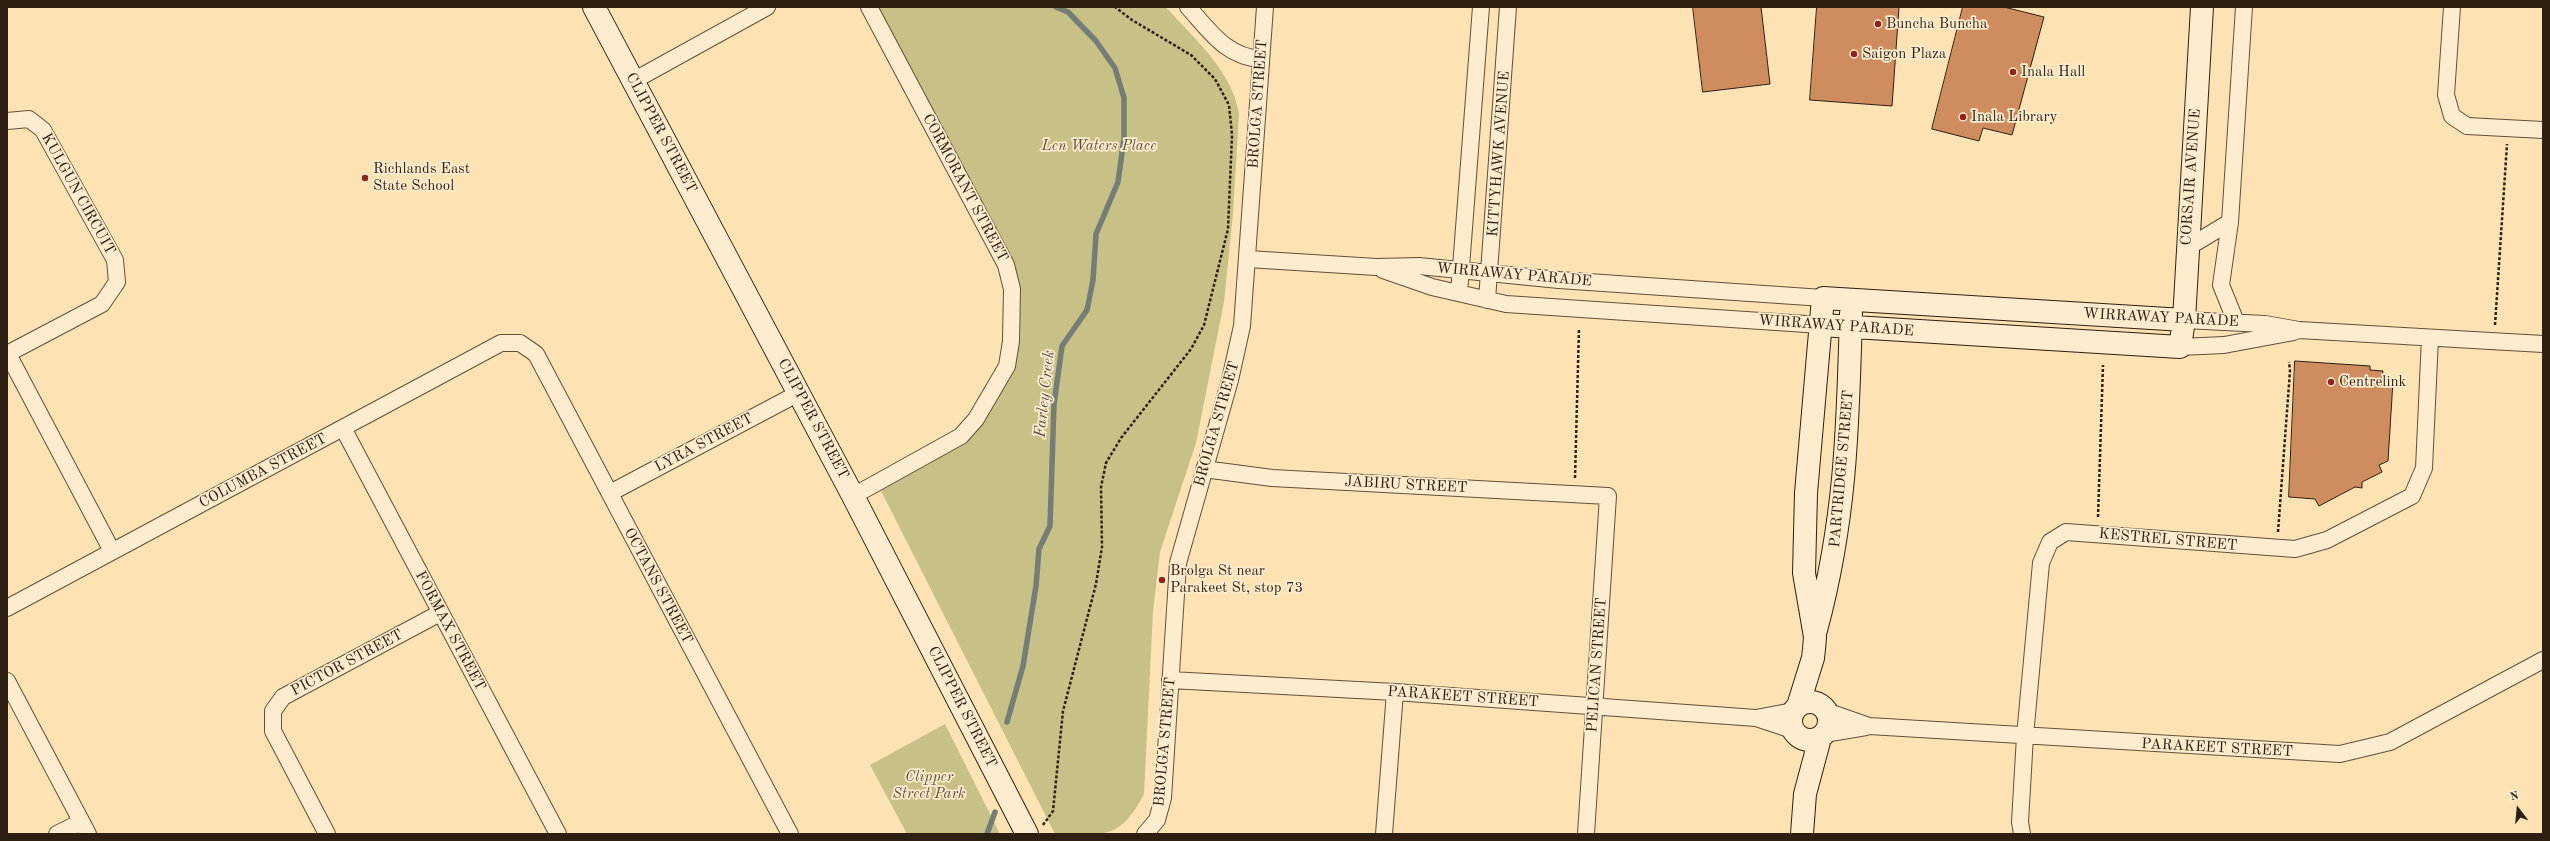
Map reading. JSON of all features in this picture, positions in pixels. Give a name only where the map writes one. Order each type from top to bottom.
[{"type":"street","name":"CLIPPER STREET","points":[[594,7],[853,496],[1033,831]]},
{"type":"street","points":[[633,81],[767,7]]},
{"type":"street","name":"CORMORANT STREET","points":[[853,496],[961,436],[976,419],[1007,366],[1011,341],[1012,289],[1006,265],[869,7]]},
{"type":"street","points":[[1188,7],[1214,36],[1234,53],[1244,58],[1261,59]]},
{"type":"street","name":"BROLGA STREET","points":[[1144,834],[1157,820],[1163,798],[1178,563],[1230,380],[1242,326],[1265,7]]},
{"type":"street","name":"KITTYHAWK AVENUE","points":[[1459,293],[1481,7]]},
{"type":"street","name":"KITTYHAWK AVENUE","points":[[1488,300],[1491,274],[1508,7]]},
{"type":"street","name":"CORSAIR AVENUE","points":[[2180,347],[2184,320],[2202,7]]},
{"type":"street","points":[[2236,322],[2221,285],[2230,222],[2244,7]]},
{"type":"street","points":[[2452,7],[2446,95],[2452,116],[2467,126],[2543,130]]},
{"type":"street","name":"KULGUN CIRCUIT","points":[[7,121],[29,119],[43,130],[115,260],[117,282],[102,304],[7,354],[112,552]]},
{"type":"street","points":[[2187,248],[2230,222]]},
{"type":"street","name":"WIRRAWAY PARADE","points":[[1248,259],[1376,267],[1419,266],[1462,269],[1491,274],[1823,298],[2236,322],[2265,324],[2299,330],[2543,344]]},
{"type":"street","name":"WIRRAWAY PARADE","points":[[1376,267],[1417,282],[1506,304],[2180,347],[2224,345],[2299,330]]},
{"type":"street","name":"PARTRIDGE STREET","points":[[1815,636],[1804,573],[1806,494],[1823,298]]},
{"type":"street","name":"PARTRIDGE STREET","points":[[1802,834],[1804,794],[1795,721],[1813,658],[1815,636],[1830,580],[1841,512],[1848,440],[1852,300]]},
{"type":"street","name":"KESTREL STREET","points":[[2022,834],[2020,822],[2024,736],[2041,563],[2050,542],[2066,532],[2296,549],[2327,540],[2412,496],[2424,468],[2430,338]]},
{"type":"street","name":"COLUMBA STREET","points":[[7,608],[501,343],[520,343]]},
{"type":"street","name":"OCTANS STREET","points":[[520,343],[536,354],[790,834]]},
{"type":"street","name":"LYRA STREET","points":[[610,493],[799,393]]},
{"type":"street","name":"FORMAX STREET","points":[[343,428],[558,834]]},
{"type":"street","name":"JABIRU STREET","points":[[1204,469],[1272,478],[1608,496]]},
{"type":"street","name":"PELICAN STREET","points":[[1586,834],[1608,496]]},
{"type":"street","name":"PICTOR STREET","points":[[327,834],[273,731],[273,712],[283,697],[440,613]]},
{"type":"street","name":"PARTRIDGE STREET","points":[[1813,658],[1824,709]]},
{"type":"street","name":"PARAKEET STREET","points":[[1822,736],[1869,726],[2340,754],[2390,742],[2543,660]]},
{"type":"street","name":"PARAKEET STREET","points":[[1170,680],[1395,692],[1795,721]]},
{"type":"street","points":[[7,681],[85,828],[57,834]]},
{"type":"street","points":[[1384,834],[1395,692]]},
{"type":"street","points":[[1811,702],[1824,709],[1829,722],[1822,736],[1808,741],[1795,721],[1811,702]]},
{"type":"street","name":"PARAKEET STREET","points":[[1824,709],[1869,726]]},
{"type":"street","name":"PARTRIDGE STREET","points":[[1804,794],[1822,736]]},
{"type":"path","points":[[1033,831],[1045,824],[1052,811],[1063,711],[1096,584],[1102,547],[1100,487],[1106,463],[1121,438],[1191,349],[1204,325],[1228,229],[1232,135],[1229,105],[1215,79],[1191,55],[1132,20],[1115,7]]},
{"type":"path","points":[[2494,341],[2508,128]]},
{"type":"path","points":[[1575,495],[1579,328]]},
{"type":"path","points":[[2277,548],[2290,371],[2289,362]]},
{"type":"path","points":[[2097,534],[2103,365]]},
{"type":"green space","name":"Len Waters Place","points":[[869,7],[1166,7],[1200,43],[1220,69],[1229,83],[1235,98],[1239,114],[1233,214],[1224,302],[1196,443],[1160,552],[1153,611],[1144,794],[1127,820],[1109,832],[1099,834],[1055,834],[877,483],[961,436],[1007,366],[1012,289]]},
{"type":"green space","name":"Clipper Street Park","points":[[945,724],[1000,834],[907,834],[870,765]]},
{"type":"building","points":[[1693,7],[1761,7],[1770,84],[1703,92]]},
{"type":"building","name":"Saigon Plaza","points":[[1817,7],[1899,7],[1892,106],[1810,100]]},
{"type":"building","points":[[1963,7],[2004,7],[2044,17],[2012,135],[1983,128],[1979,141],[1932,129]]},
{"type":"building","points":[[2295,361],[2370,366],[2370,370],[2383,371],[2382,380],[2393,381],[2388,461],[2379,465],[2382,472],[2362,482],[2362,488],[2355,487],[2319,506],[2315,499],[2289,497]]},
{"type":"waterway","name":"Farley Creek","points":[[1007,722],[1023,666],[1036,586],[1039,549],[1050,526],[1054,404],[1062,346],[1087,310],[1093,280],[1096,234],[1118,182],[1124,138],[1124,98],[1115,68],[1096,41],[1068,12],[1056,7]]},
{"type":"waterway","name":"Farley Creek","points":[[987,834],[995,812]]},
{"type":"place","name":"Buncha Buncha","points":[[1878,24]]},
{"type":"place","name":"Saigon Plaza","points":[[1854,54]]},
{"type":"place","name":"Inala Hall","points":[[2013,72]]},
{"type":"place","name":"Inala Library","points":[[1963,117]]},
{"type":"place","name":"Richlands East State School","points":[[365,178]]},
{"type":"place","name":"Centrelink","points":[[2331,382]]},
{"type":"place","name":"Brolga St near Parakeet St, stop 73","points":[[1162,580]]}]
